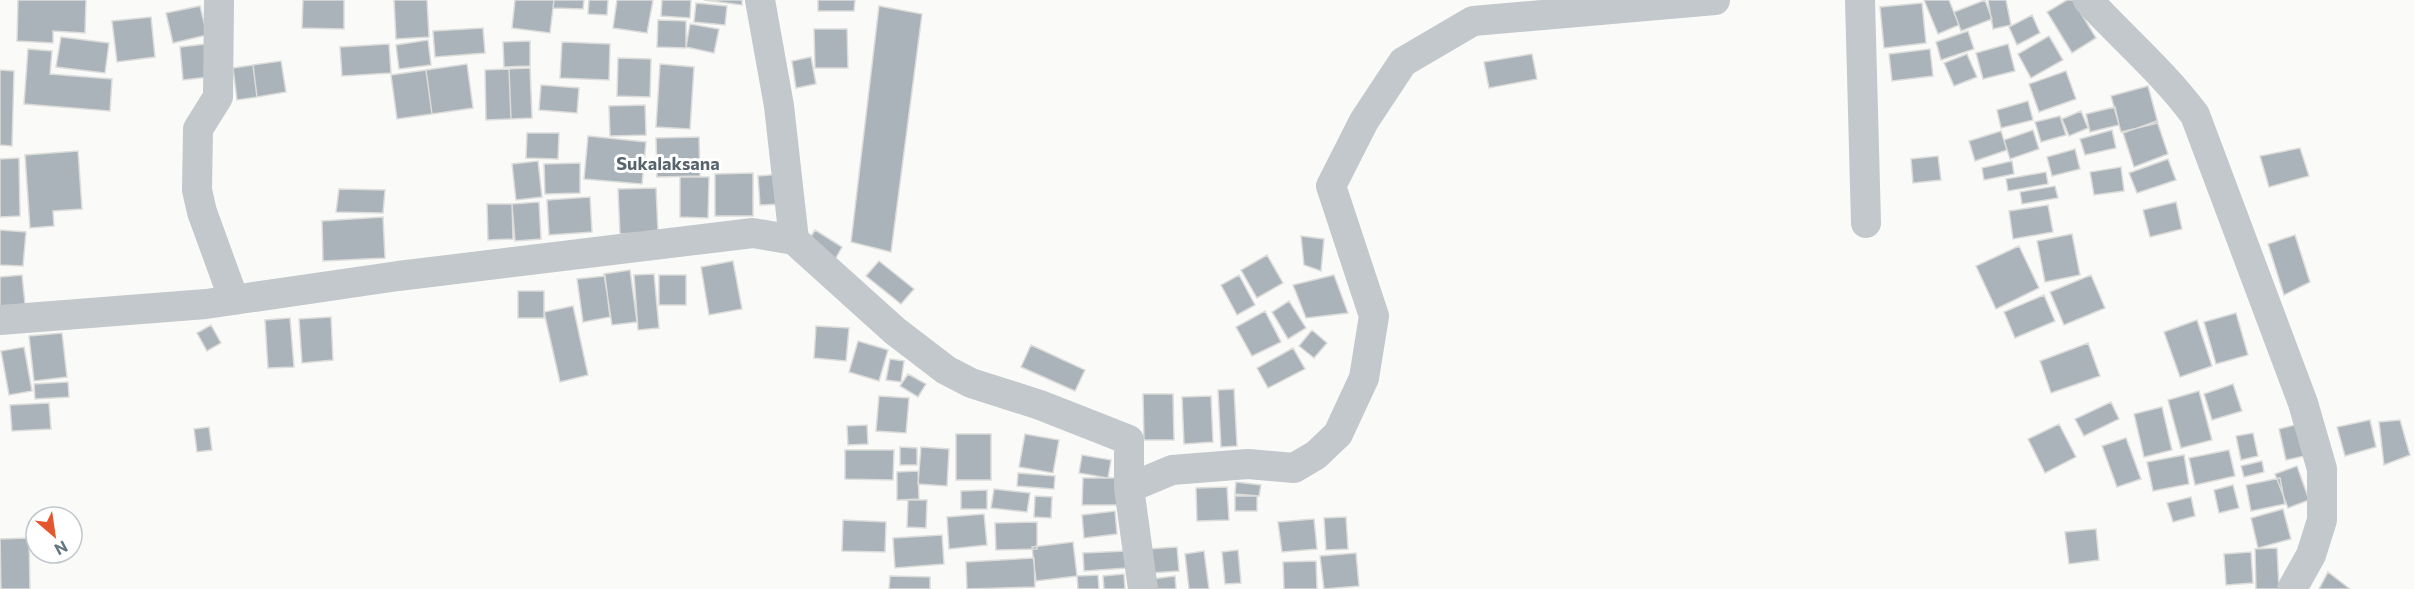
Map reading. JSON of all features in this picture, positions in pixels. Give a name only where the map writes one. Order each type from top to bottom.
[{"type":"street","points":[[219,0],[218,97],[198,129],[197,190],[202,212],[234,300]]},
{"type":"street","points":[[760,0],[779,106],[794,240]]},
{"type":"street","points":[[1129,488],[1172,470],[1248,464],[1294,468],[1316,455],[1338,434],[1364,378],[1374,316],[1331,186],[1364,121],[1403,62],[1473,21],[1715,0]]},
{"type":"street","points":[[1860,0],[1866,223]]},
{"type":"street","points":[[2088,0],[2134,50],[2177,90],[2195,115],[2303,403],[2322,469],[2322,520],[2312,555],[2292,589]]},
{"type":"street","points":[[0,320],[234,300],[427,272],[753,232],[794,240],[895,331],[946,370],[971,383],[1040,405],[1129,440],[1129,488],[1143,589]]},
{"type":"building","points":[[18,0],[86,0],[85,33],[53,31],[53,43],[17,41]]},
{"type":"building","points":[[303,0],[344,0],[344,29],[302,28]]},
{"type":"building","points":[[394,0],[427,0],[429,37],[396,39]]},
{"type":"building","points":[[515,0],[554,0],[550,33],[512,28]]},
{"type":"building","points":[[554,0],[584,0],[583,9],[553,8]]},
{"type":"building","points":[[589,0],[608,0],[607,15],[588,14]]},
{"type":"building","points":[[617,0],[653,0],[647,33],[613,28]]},
{"type":"building","points":[[662,0],[691,0],[690,18],[661,16]]},
{"type":"building","points":[[704,0],[742,0],[742,5]]},
{"type":"building","points":[[818,0],[855,0],[854,11],[818,11]]},
{"type":"building","points":[[1924,0],[1949,0],[1959,25],[1938,34]]},
{"type":"building","points":[[1985,0],[1992,19],[1961,31],[1954,12]]},
{"type":"building","points":[[1988,0],[2006,0],[2011,25],[1993,29]]},
{"type":"building","points":[[2067,0],[2073,0],[2096,38],[2072,53],[2047,12]]},
{"type":"building","points":[[696,3],[727,6],[725,25],[694,22]]},
{"type":"building","points":[[1922,3],[1926,43],[1884,48],[1880,7]]},
{"type":"building","points":[[200,6],[207,35],[173,43],[166,13]]},
{"type":"building","points":[[879,6],[922,14],[891,252],[851,242]]},
{"type":"building","points":[[2032,15],[2040,33],[2017,45],[2009,27]]},
{"type":"building","points":[[151,17],[155,57],[117,62],[112,21]]},
{"type":"building","points":[[658,20],[686,21],[686,48],[657,47]]},
{"type":"building","points":[[690,24],[719,29],[714,53],[686,47]]},
{"type":"building","points":[[483,28],[485,53],[435,57],[433,31]]},
{"type":"building","points":[[814,29],[847,29],[848,68],[815,68]]},
{"type":"building","points":[[1968,31],[1974,49],[1941,60],[1936,42]]},
{"type":"building","points":[[2049,36],[2063,60],[2031,78],[2018,54]]},
{"type":"building","points":[[61,37],[109,43],[105,73],[56,67]]},
{"type":"building","points":[[428,40],[431,65],[399,69],[396,45]]},
{"type":"building","points":[[530,41],[530,66],[504,67],[503,42]]},
{"type":"building","points":[[562,42],[610,44],[609,80],[560,78]]},
{"type":"building","points":[[206,44],[209,77],[183,80],[180,47]]},
{"type":"building","points":[[389,44],[391,73],[342,76],[340,47]]},
{"type":"building","points":[[2008,44],[2015,71],[1983,79],[1976,53]]},
{"type":"building","points":[[28,49],[52,51],[50,74],[112,79],[110,111],[24,104]]},
{"type":"building","points":[[1930,49],[1933,76],[1892,81],[1889,54]]},
{"type":"building","points":[[1532,54],[1537,79],[1489,88],[1484,62]]},
{"type":"building","points":[[1967,54],[1977,77],[1954,86],[1944,63]]},
{"type":"building","points":[[811,57],[816,84],[796,88],[792,61]]},
{"type":"building","points":[[618,58],[651,59],[650,97],[617,96]]},
{"type":"building","points":[[281,61],[286,92],[257,97],[253,65]]},
{"type":"building","points":[[467,64],[473,108],[432,114],[426,70]]},
{"type":"building","points":[[660,64],[694,67],[690,129],[656,127]]},
{"type":"building","points":[[253,65],[257,97],[237,100],[233,68]]},
{"type":"building","points":[[530,68],[532,118],[511,119],[509,69]]},
{"type":"building","points":[[509,69],[511,119],[486,120],[485,70]]},
{"type":"building","points":[[0,70],[14,71],[12,146],[0,145]]},
{"type":"building","points":[[426,70],[432,114],[397,119],[391,75]]},
{"type":"building","points":[[2066,71],[2076,99],[2039,112],[2029,84]]},
{"type":"building","points":[[541,85],[579,88],[577,113],[539,110]]},
{"type":"building","points":[[2148,86],[2158,123],[2121,132],[2111,96]]},
{"type":"building","points":[[2028,101],[2033,120],[2001,128],[1997,110]]},
{"type":"building","points":[[645,105],[646,135],[610,136],[609,106]]},
{"type":"building","points":[[2115,107],[2119,125],[2090,132],[2086,114]]},
{"type":"building","points":[[2081,111],[2088,128],[2069,136],[2062,119]]},
{"type":"building","points":[[2060,116],[2066,135],[2041,142],[2035,122]]},
{"type":"building","points":[[2157,121],[2168,154],[2134,167],[2123,133]]},
{"type":"building","points":[[2033,130],[2039,149],[2010,159],[2004,140]]},
{"type":"building","points":[[2112,130],[2116,148],[2085,155],[2080,139]]},
{"type":"building","points":[[2001,131],[2007,150],[1975,161],[1969,141]]},
{"type":"building","points":[[527,133],[559,133],[558,159],[526,158]]},
{"type":"building","points":[[588,136],[646,142],[642,184],[584,179]]},
{"type":"building","points":[[699,137],[700,176],[657,177],[656,138]]},
{"type":"building","points":[[2300,148],[2309,176],[2269,187],[2260,156]]},
{"type":"building","points":[[2075,149],[2080,169],[2052,176],[2047,157]]},
{"type":"building","points":[[78,151],[82,209],[53,211],[54,226],[30,228],[25,155]]},
{"type":"building","points":[[1938,156],[1941,180],[1913,183],[1911,159]]},
{"type":"building","points":[[19,158],[20,216],[0,217],[0,159]]},
{"type":"building","points":[[2168,159],[2176,180],[2137,193],[2129,173]]},
{"type":"building","points":[[538,161],[542,197],[516,200],[512,164]]},
{"type":"building","points":[[2012,161],[2014,174],[1984,180],[1982,168]]},
{"type":"building","points":[[580,163],[580,193],[545,194],[544,164]]},
{"type":"building","points":[[2121,167],[2124,191],[2094,195],[2090,172]]},
{"type":"building","points":[[2046,172],[2048,184],[2008,191],[2006,179]]},
{"type":"building","points":[[753,173],[753,216],[715,216],[715,174]]},
{"type":"building","points":[[780,174],[782,204],[760,205],[758,176]]},
{"type":"building","points":[[680,177],[709,177],[708,218],[680,217]]},
{"type":"building","points":[[2055,186],[2058,198],[2022,204],[2020,192]]},
{"type":"building","points":[[656,188],[658,232],[620,234],[618,189]]},
{"type":"building","points":[[339,189],[385,190],[383,213],[336,212]]},
{"type":"building","points":[[590,197],[592,232],[549,235],[547,200]]},
{"type":"building","points":[[539,202],[541,239],[515,241],[512,204]]},
{"type":"building","points":[[2176,202],[2182,229],[2150,237],[2143,210]]},
{"type":"building","points":[[487,204],[512,204],[513,239],[488,240]]},
{"type":"building","points":[[2048,205],[2053,232],[2013,239],[2009,211]]},
{"type":"building","points":[[383,217],[385,258],[323,261],[322,221]]},
{"type":"building","points":[[0,230],[26,232],[23,266],[0,265]]},
{"type":"building","points":[[815,230],[842,247],[833,263],[805,246]]},
{"type":"building","points":[[2072,234],[2080,275],[2045,282],[2037,241]]},
{"type":"building","points":[[2295,235],[2310,282],[2284,295],[2268,244]]},
{"type":"building","points":[[1301,236],[1324,239],[1321,271],[1304,265]]},
{"type":"building","points":[[2019,246],[2039,288],[1996,309],[1976,266]]},
{"type":"building","points":[[1267,255],[1283,283],[1257,298],[1241,270]]},
{"type":"building","points":[[733,261],[742,309],[709,315],[701,267]]},
{"type":"building","points":[[879,261],[914,289],[901,304],[866,276]]},
{"type":"building","points":[[630,270],[637,322],[612,325],[604,274]]},
{"type":"building","points":[[654,274],[659,328],[638,330],[634,275]]},
{"type":"building","points":[[22,275],[26,314],[0,317],[0,277]]},
{"type":"building","points":[[659,275],[686,275],[686,305],[659,305]]},
{"type":"building","points":[[1239,275],[1255,305],[1237,315],[1221,285]]},
{"type":"building","points":[[1334,275],[1348,313],[1306,318],[1293,285]]},
{"type":"building","points":[[2091,275],[2105,308],[2064,325],[2050,292]]},
{"type":"building","points":[[605,276],[610,317],[583,322],[577,279]]},
{"type":"building","points":[[518,291],[544,291],[544,318],[518,318]]},
{"type":"building","points":[[2044,295],[2055,321],[2015,338],[2004,312]]},
{"type":"building","points":[[1289,301],[1306,328],[1288,339],[1272,312]]},
{"type":"building","points":[[573,306],[588,375],[560,382],[544,312]]},
{"type":"building","points":[[1265,311],[1281,342],[1252,356],[1236,327]]},
{"type":"building","points":[[2236,313],[2248,355],[2216,364],[2204,322]]},
{"type":"building","points":[[331,317],[333,360],[302,363],[299,319]]},
{"type":"building","points":[[290,318],[294,367],[268,368],[265,320]]},
{"type":"building","points":[[2197,320],[2212,366],[2180,377],[2164,332]]},
{"type":"building","points":[[211,325],[221,343],[207,351],[197,333]]},
{"type":"building","points":[[816,326],[849,328],[846,361],[814,358]]},
{"type":"building","points":[[1312,330],[1327,343],[1314,358],[1299,346]]},
{"type":"building","points":[[62,333],[67,377],[34,381],[29,336]]},
{"type":"building","points":[[858,341],[888,350],[879,381],[849,372]]},
{"type":"building","points":[[2088,343],[2100,376],[2051,393],[2040,361]]},
{"type":"building","points":[[1031,345],[1085,370],[1075,391],[1021,367]]},
{"type":"building","points":[[24,347],[32,391],[9,395],[1,351]]},
{"type":"building","points":[[1293,348],[1305,369],[1268,388],[1257,368]]},
{"type":"building","points":[[890,359],[904,361],[901,382],[886,380]]},
{"type":"building","points":[[908,374],[926,384],[918,397],[900,386]]},
{"type":"building","points":[[68,382],[69,397],[35,399],[34,384]]},
{"type":"building","points":[[2233,384],[2242,411],[2212,420],[2204,394]]},
{"type":"building","points":[[1234,389],[1237,446],[1221,447],[1218,390]]},
{"type":"building","points":[[2199,391],[2212,440],[2181,448],[2168,400]]},
{"type":"building","points":[[1143,394],[1173,394],[1174,440],[1144,440]]},
{"type":"building","points":[[879,396],[909,398],[906,433],[876,431]]},
{"type":"building","points":[[1211,396],[1213,442],[1184,444],[1182,397]]},
{"type":"building","points":[[2111,402],[2119,419],[2084,436],[2075,419]]},
{"type":"building","points":[[49,403],[51,429],[12,431],[10,405]]},
{"type":"building","points":[[2162,407],[2172,450],[2144,457],[2134,414]]},
{"type":"building","points":[[2370,420],[2376,447],[2345,456],[2337,427]]},
{"type":"building","points":[[2400,420],[2410,455],[2384,465],[2379,422]]},
{"type":"building","points":[[2307,422],[2314,454],[2286,460],[2279,429]]},
{"type":"building","points":[[2059,424],[2076,457],[2045,473],[2028,439]]},
{"type":"building","points":[[867,425],[868,444],[848,445],[847,426]]},
{"type":"building","points":[[209,427],[212,450],[197,452],[194,429]]},
{"type":"building","points":[[2253,433],[2258,456],[2241,460],[2236,436]]},
{"type":"building","points":[[956,434],[991,434],[991,480],[956,480]]},
{"type":"building","points":[[1025,434],[1059,440],[1053,473],[1019,467]]},
{"type":"building","points":[[2126,438],[2141,479],[2117,487],[2102,446]]},
{"type":"building","points":[[900,447],[917,448],[917,465],[900,465]]},
{"type":"building","points":[[921,447],[949,449],[947,486],[918,484]]},
{"type":"building","points":[[845,450],[894,450],[893,480],[845,479]]},
{"type":"building","points":[[2229,450],[2235,476],[2195,485],[2189,458]]},
{"type":"building","points":[[1082,455],[1111,460],[1108,478],[1079,473]]},
{"type":"building","points":[[2184,455],[2189,484],[2153,491],[2147,462]]},
{"type":"building","points":[[2262,461],[2264,472],[2244,477],[2241,466]]},
{"type":"building","points":[[2297,466],[2309,500],[2288,508],[2275,474]]},
{"type":"building","points":[[918,471],[919,499],[897,500],[897,472]]},
{"type":"building","points":[[1018,473],[1055,476],[1054,489],[1017,486]]},
{"type":"building","points":[[1083,478],[1119,478],[1118,505],[1082,505]]},
{"type":"building","points":[[2280,478],[2285,504],[2251,511],[2246,485]]},
{"type":"building","points":[[1236,482],[1261,485],[1259,496],[1235,494]]},
{"type":"building","points":[[2233,485],[2239,508],[2219,513],[2214,490]]},
{"type":"building","points":[[1227,487],[1229,520],[1197,521],[1196,488]]},
{"type":"building","points":[[994,489],[1030,493],[1027,512],[991,508]]},
{"type":"building","points":[[987,490],[987,509],[961,509],[961,491]]},
{"type":"building","points":[[1035,496],[1052,497],[1051,518],[1034,517]]},
{"type":"building","points":[[1235,496],[1257,496],[1257,511],[1235,511]]},
{"type":"building","points":[[2191,497],[2195,516],[2173,522],[2167,503]]},
{"type":"building","points":[[908,500],[927,500],[926,528],[907,527]]},
{"type":"building","points":[[2283,509],[2291,539],[2258,548],[2251,518]]},
{"type":"building","points":[[1115,511],[1117,534],[1084,538],[1082,515]]},
{"type":"building","points":[[984,514],[987,545],[949,549],[947,517]]},
{"type":"building","points":[[1346,517],[1348,549],[1326,550],[1324,518]]},
{"type":"building","points":[[1314,519],[1317,549],[1282,552],[1278,522]]},
{"type":"building","points":[[843,520],[886,522],[885,552],[842,551]]},
{"type":"building","points":[[1037,522],[1037,549],[996,550],[995,523]]},
{"type":"building","points":[[2096,529],[2099,560],[2069,564],[2065,532]]},
{"type":"building","points":[[942,535],[944,564],[895,568],[893,538]]},
{"type":"building","points":[[24,538],[24,565],[30,565],[30,589],[1,589],[0,539]]},
{"type":"building","points":[[1073,542],[1077,576],[1036,581],[1032,547]]},
{"type":"building","points":[[1177,547],[1179,571],[1150,573],[1148,549]]},
{"type":"building","points":[[2277,548],[2279,589],[2256,589],[2255,549]]},
{"type":"building","points":[[1238,550],[1241,583],[1225,584],[1222,552]]},
{"type":"building","points":[[1126,551],[1127,568],[1084,571],[1083,553]]},
{"type":"building","points":[[1204,551],[1209,589],[1189,589],[1185,554]]},
{"type":"building","points":[[2251,552],[2253,583],[2226,585],[2224,554]]},
{"type":"building","points":[[1356,553],[1359,586],[1324,589],[1320,556]]},
{"type":"building","points":[[1034,558],[1035,587],[967,589],[966,562]]},
{"type":"building","points":[[1316,561],[1317,589],[1284,589],[1283,562]]},
{"type":"building","points":[[2328,572],[2350,589],[2319,589]]},
{"type":"building","points":[[1124,574],[1125,589],[1104,589],[1103,576]]},
{"type":"building","points":[[1098,575],[1099,589],[1078,589],[1077,576]]},
{"type":"building","points":[[890,576],[930,577],[930,589],[889,589]]},
{"type":"building","points":[[1175,576],[1176,589],[1153,589],[1152,579]]},
{"type":"district","name":"Sukalaksana","points":[[668,164]]}]
